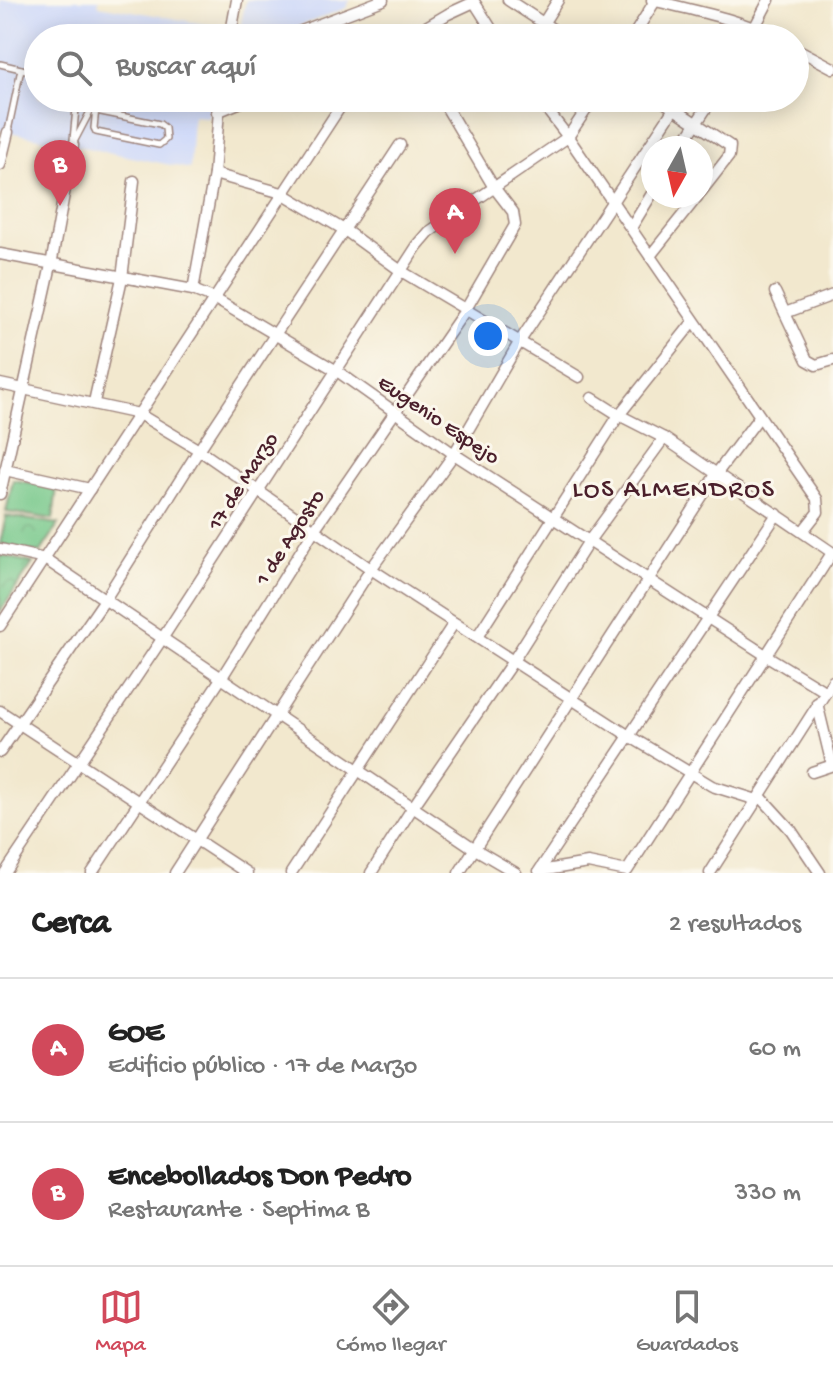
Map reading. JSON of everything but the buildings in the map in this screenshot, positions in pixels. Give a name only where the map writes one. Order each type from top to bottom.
[{"type":"street","points":[[233,24],[237,0]]},
{"type":"street","points":[[320,24],[383,0]]},
{"type":"street","points":[[508,0],[542,23],[558,0]]},
{"type":"street","points":[[640,24],[653,0],[744,24]]},
{"type":"street","points":[[757,24],[769,0]]},
{"type":"street","points":[[430,24],[474,1],[488,24]]},
{"type":"street","points":[[809,55],[833,68]]},
{"type":"street","points":[[193,290],[214,174],[217,112]]},
{"type":"street","points":[[0,626],[337,112]]},
{"type":"street","points":[[449,112],[493,186]]},
{"type":"street","points":[[549,112],[817,499],[818,512],[803,531]]},
{"type":"street","points":[[568,137],[585,112]]},
{"type":"street","points":[[175,873],[371,569],[454,454],[520,341],[672,112]]},
{"type":"street","points":[[679,112],[728,142],[731,151],[713,175]]},
{"type":"street","points":[[688,136],[704,112]]},
{"type":"street","points":[[0,165],[8,132]]},
{"type":"street","name":"17 de Marzo","points":[[5,873],[429,232],[568,137]]},
{"type":"street","points":[[0,494],[51,265],[73,145]]},
{"type":"street","points":[[0,752],[104,601],[199,450],[400,145]]},
{"type":"street","points":[[214,174],[282,193],[346,231],[401,271],[579,377]]},
{"type":"street","points":[[94,402],[122,278],[134,181]]},
{"type":"street","name":"1 de Agosto","points":[[92,873],[222,677],[314,530],[466,309],[516,220],[493,186]]},
{"type":"street","points":[[631,228],[643,208]]},
{"type":"street","points":[[650,256],[688,208]]},
{"type":"street","name":"Eugenio Espejo","points":[[0,254],[193,290],[215,299],[337,371],[454,454],[826,692]]},
{"type":"street","points":[[775,292],[810,363],[820,365],[833,360]]},
{"type":"street","points":[[785,313],[833,295]]},
{"type":"street","points":[[454,623],[477,637],[619,415],[693,322]]},
{"type":"street","points":[[0,384],[139,414],[199,450],[371,569],[629,736],[712,786],[758,798],[791,830],[820,873]]},
{"type":"street","points":[[539,872],[588,863],[628,872],[833,553],[664,438],[592,398]]},
{"type":"street","points":[[459,873],[717,473],[759,417]]},
{"type":"street","points":[[371,873],[589,541],[664,438]]},
{"type":"street","points":[[5,470],[90,489]]},
{"type":"street","points":[[539,872],[777,514]]},
{"type":"street","points":[[0,549],[45,559],[475,849],[516,873]]},
{"type":"street","points":[[291,873],[454,623]]},
{"type":"street","points":[[710,873],[833,681]]},
{"type":"street","points":[[812,772],[833,765],[817,703]]},
{"type":"street","points":[[0,711],[247,873]]},
{"type":"lane","points":[[0,64],[24,70]]},
{"type":"lane","points":[[8,132],[21,69]]},
{"type":"lane","points":[[73,145],[76,112]]},
{"type":"lane","points":[[73,145],[91,112]]},
{"type":"lane","points":[[96,112],[94,128],[99,133],[159,145],[166,139],[167,132],[160,124],[101,112]]},
{"type":"shaded area","points":[[0,0],[99,0],[98,5],[204,24],[24,24],[24,112],[209,112],[208,117],[193,116],[190,169],[0,130]]},
{"type":"shaded area","points":[[246,0],[350,0],[346,8],[305,24],[241,24]]},
{"type":"green space","points":[[13,480],[57,487],[53,519],[6,512]]},
{"type":"green space","points":[[6,516],[59,524],[40,553],[0,544]]},
{"type":"green space","points":[[0,555],[33,563],[0,612]]},
{"type":"place","name":"Encebollados Don Pedro","points":[[60,206]]},
{"type":"place","name":"GOE","points":[[455,254]]},
{"type":"district","name":"LOS ALMENDROS","points":[[674,487]]}]
